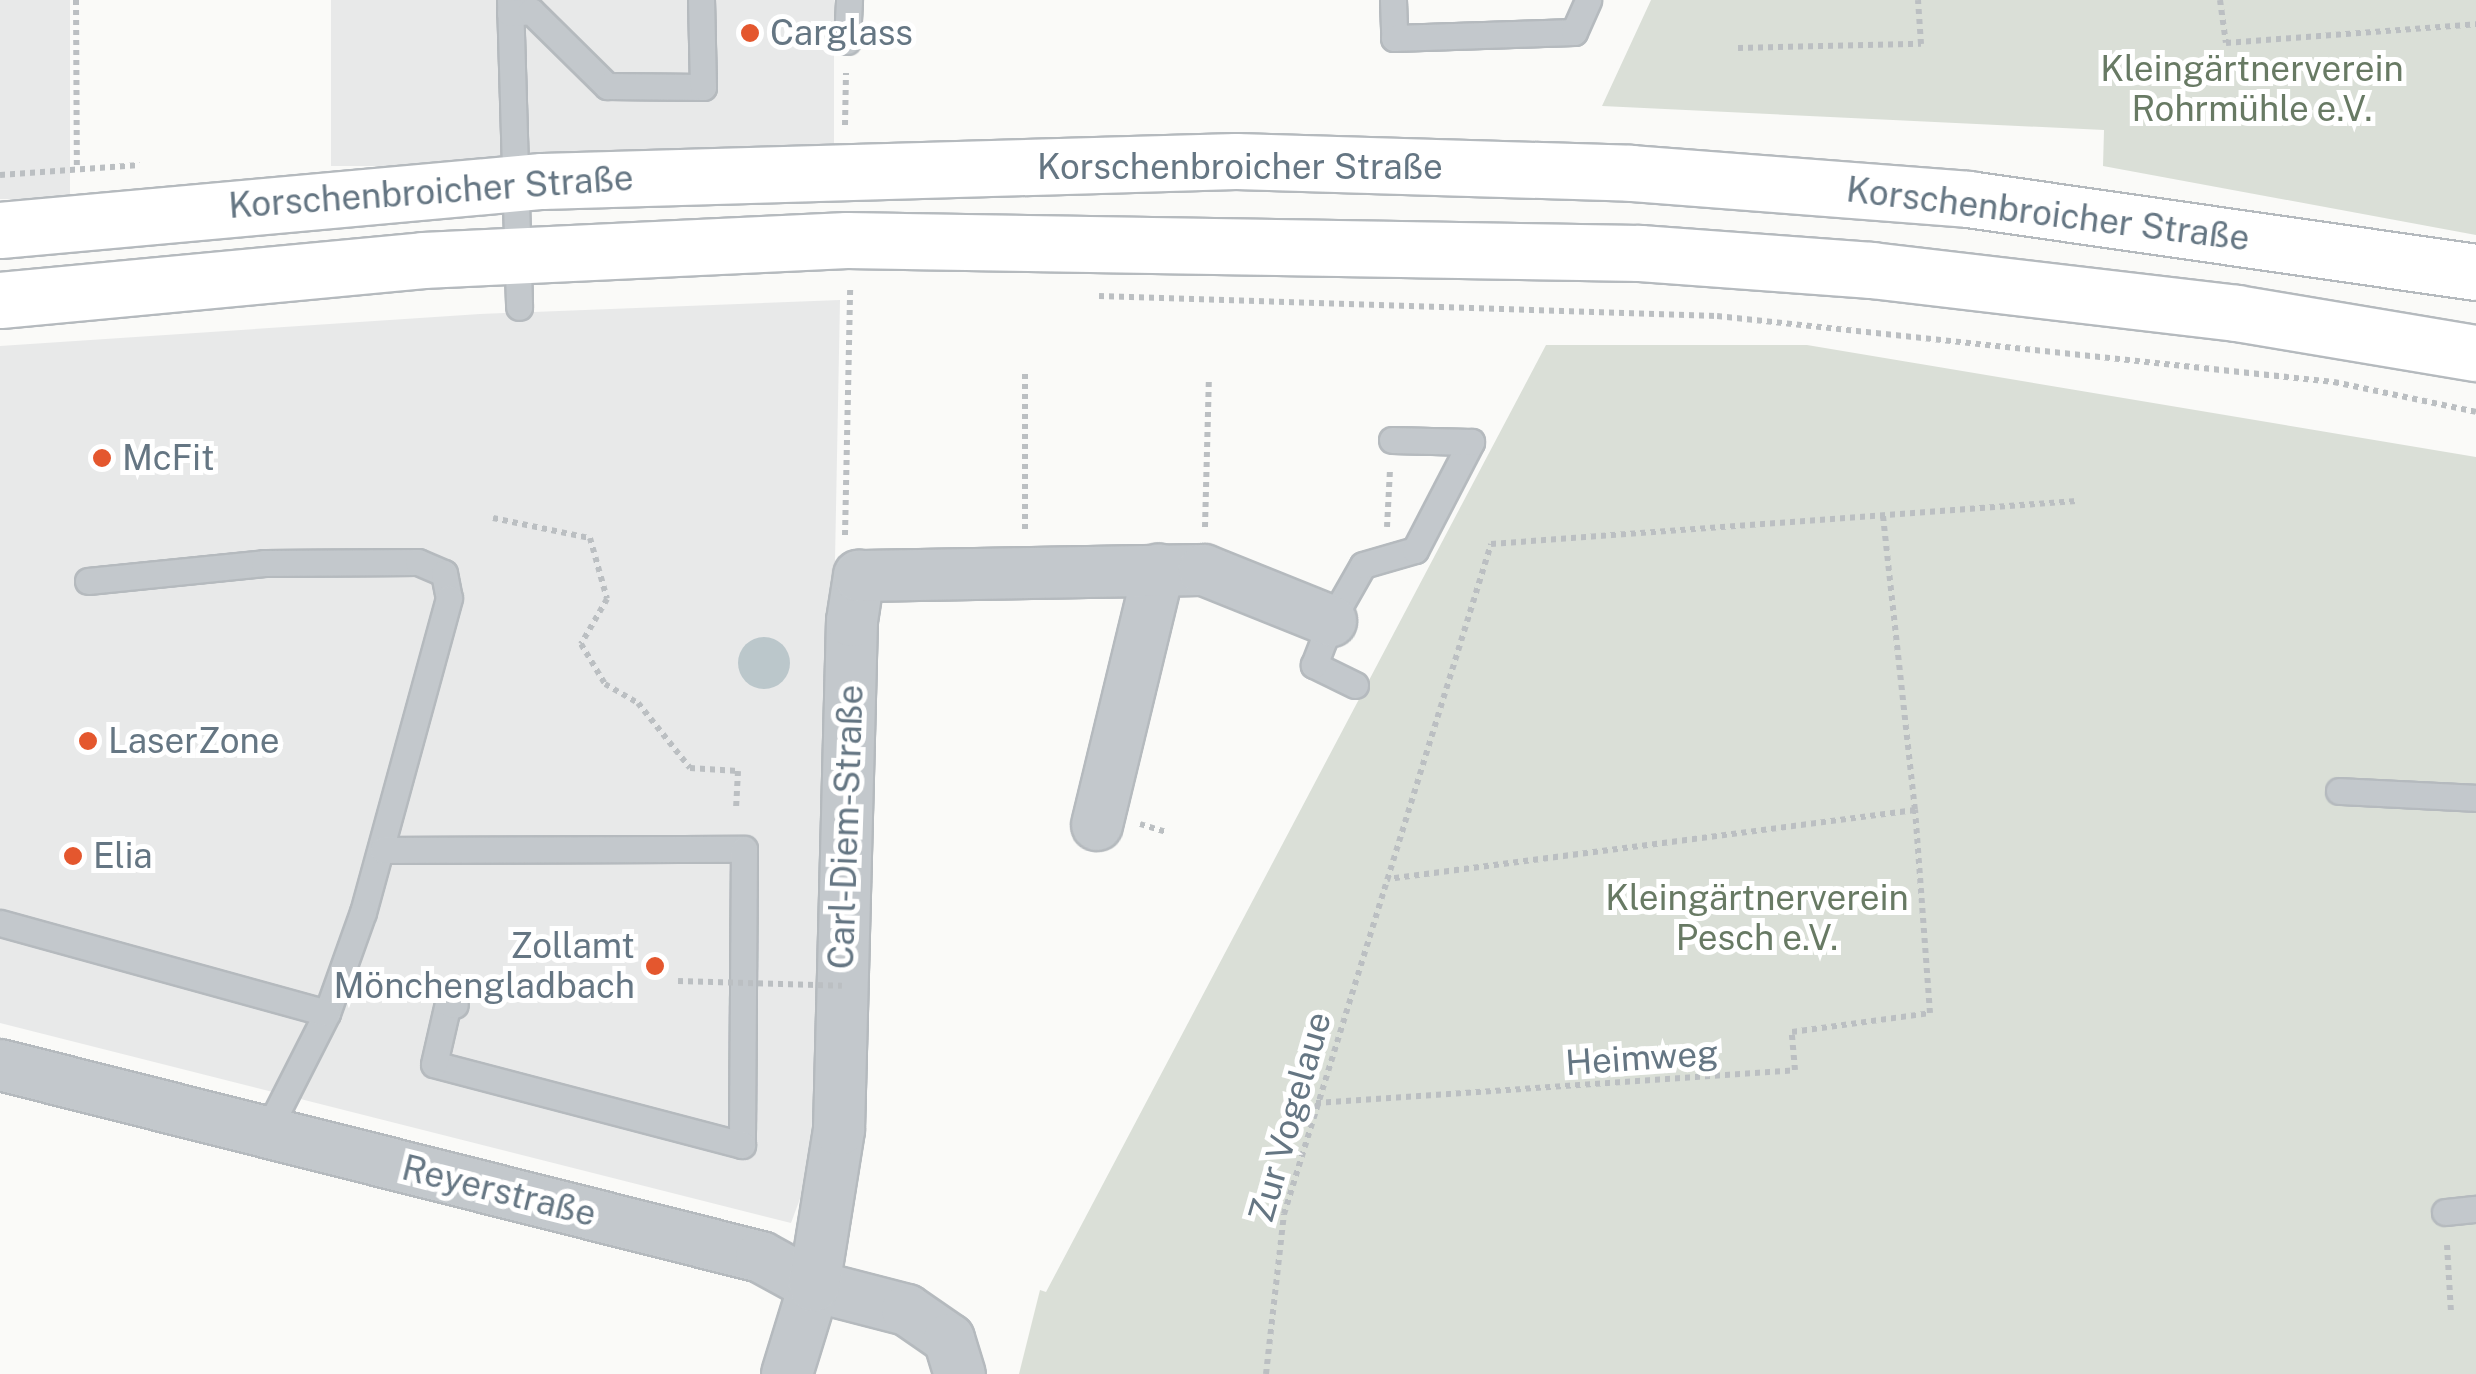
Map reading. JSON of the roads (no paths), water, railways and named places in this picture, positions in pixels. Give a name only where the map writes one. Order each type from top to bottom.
[{"type":"main road","name":"Korschenbroicher Straße","points":[[0,230],[512,183],[1236,161],[1631,173],[1968,200],[2476,272]]},
{"type":"main road","name":"Korschenbroicher Straße","points":[[0,300],[519,282],[848,240],[1640,253],[1871,270],[2236,313],[2476,354]]},
{"type":"street","points":[[1096,824],[1182,569],[1332,621]]},
{"type":"street","name":"Carl-Diem-Straße","points":[[787,1374],[814,1286],[839,1130],[859,576],[1182,569]]},
{"type":"street","name":"Reyerstraße","points":[[0,1065],[761,1257],[814,1286],[907,1310],[948,1339],[960,1374]]},
{"type":"lane","points":[[519,282],[512,183],[510,6],[531,11],[607,86],[702,87],[701,0]]},
{"type":"lane","points":[[847,42],[849,0]]},
{"type":"lane","points":[[1393,0],[1394,38],[1574,32],[1588,0]]},
{"type":"lane","points":[[1355,685],[1314,665],[1332,621],[1363,565],[1415,550],[1472,442],[1392,440]]},
{"type":"lane","points":[[88,581],[264,563],[418,562],[444,573],[450,598],[383,850],[327,1012],[266,1132]]},
{"type":"lane","points":[[2339,791],[2476,798]]},
{"type":"lane","points":[[383,850],[744,849],[742,1144],[434,1064],[448,1003],[455,1005]]},
{"type":"lane","points":[[0,924],[327,1012]]},
{"type":"lane","points":[[2445,1212],[2476,1209]]},
{"type":"place","name":"Carglass","points":[[750,33]]},
{"type":"place","name":"McFit","points":[[102,458]]},
{"type":"place","name":"LaserZone","points":[[88,741]]},
{"type":"place","name":"Elia","points":[[73,856]]},
{"type":"place","name":"Zollamt Mönchengladbach","points":[[655,966]]},
{"type":"park label","name":"Kleingärtnerverein Rohrmühle e.V.","points":[[2252,89]]},
{"type":"park label","name":"Kleingärtnerverein Pesch e.V.","points":[[1757,918]]}]
